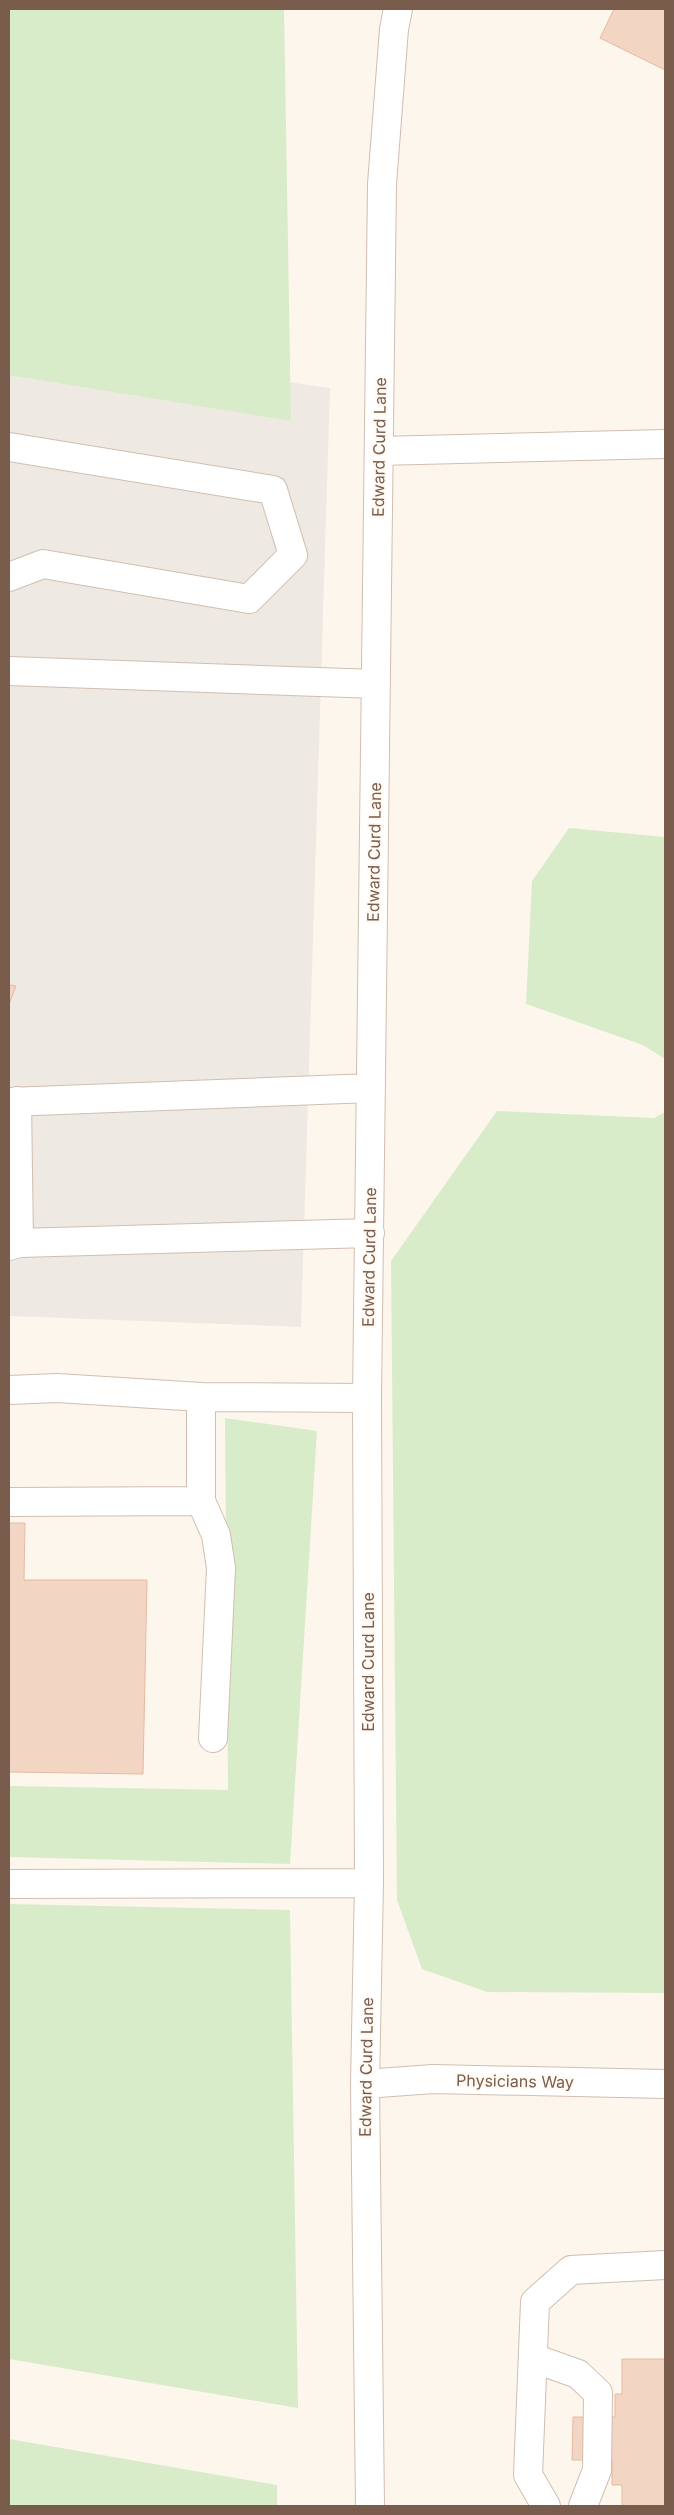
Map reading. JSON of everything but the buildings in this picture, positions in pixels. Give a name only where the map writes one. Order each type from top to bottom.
[{"type":"street","name":"Edward Curd Lane","points":[[370,2506],[365,2084],[369,1883],[367,1398],[382,184],[394,29],[398,9]]},
{"type":"street","points":[[378,451],[665,444]]},
{"type":"street","points":[[9,447],[273,490],[293,555],[249,599],[43,564],[9,578]]},
{"type":"street","points":[[9,671],[376,684]]},
{"type":"street","points":[[370,1233],[14,1244],[13,1102],[371,1088]]},
{"type":"street","points":[[9,1390],[56,1388],[201,1397],[367,1398]]},
{"type":"street","points":[[201,1397],[201,1501],[216,1535],[221,1568],[213,1738]]},
{"type":"street","points":[[9,1502],[201,1501]]},
{"type":"street","points":[[9,1884],[369,1883]]},
{"type":"street","name":"Physicians Way","points":[[365,2084],[433,2079],[665,2084]]},
{"type":"street","points":[[546,2506],[528,2475],[535,2302],[571,2270],[665,2265]]},
{"type":"street","points":[[533,2358],[578,2374],[598,2392],[597,2470],[583,2506]]},
{"type":"shaded area","points":[[9,343],[330,388],[301,1327],[9,1316]]},
{"type":"green space","points":[[9,9],[284,9],[291,421],[9,375]]},
{"type":"green space","points":[[569,828],[665,837],[665,1059],[643,1045],[526,1004],[532,881]]},
{"type":"green space","points":[[497,1111],[654,1118],[665,1112],[665,1993],[487,1992],[422,1969],[397,1900],[391,1261]]},
{"type":"green space","points":[[225,1418],[317,1431],[290,1864],[9,1857],[9,1786],[228,1790]]},
{"type":"green space","points":[[9,1904],[290,1910],[298,2408],[9,2359]]},
{"type":"green space","points":[[9,2439],[277,2485],[277,2506],[9,2506]]}]
